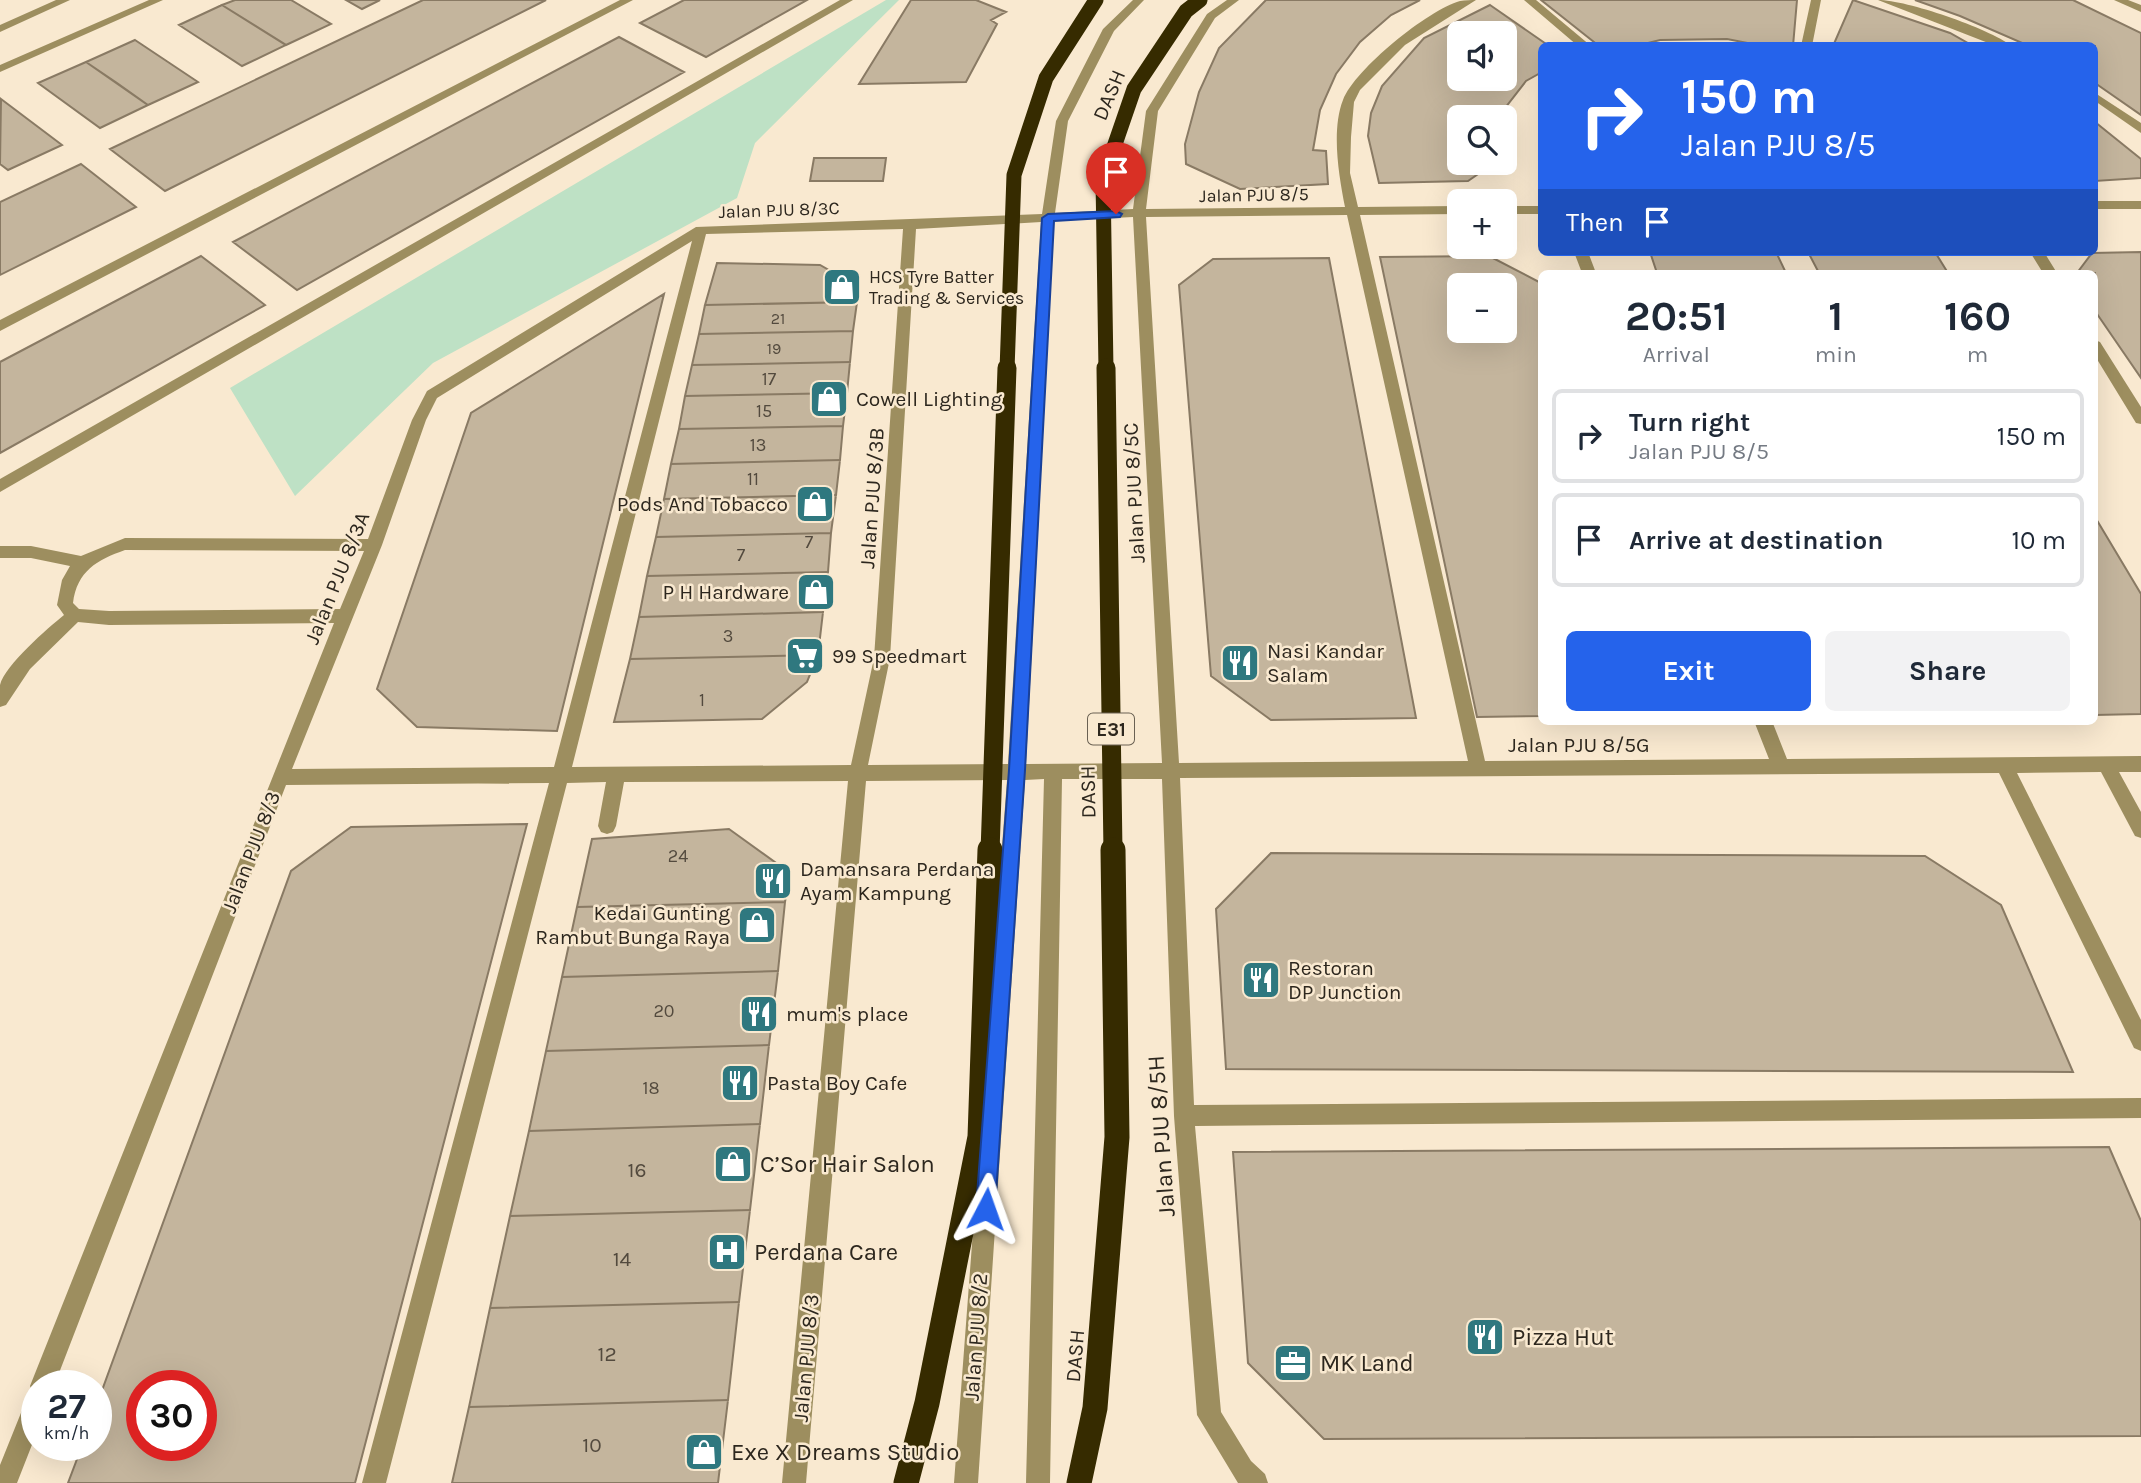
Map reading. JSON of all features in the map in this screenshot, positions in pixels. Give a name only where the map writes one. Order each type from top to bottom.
[{"type":"highway","points":[[906,1483],[927,1403],[980,1137],[1014,174],[1046,78],[1096,0]]},
{"type":"highway","name":"DASH","points":[[1079,1483],[1095,1408],[1117,1137],[1103,179],[1134,89],[1186,11],[1200,0]]},
{"type":"street","points":[[0,29],[65,0]]},
{"type":"street","points":[[0,69],[158,0]]},
{"type":"street","points":[[0,326],[628,0]]},
{"type":"street","points":[[0,486],[848,0]]},
{"type":"street","name":"Jalan PJU 8/2","points":[[966,1483],[1017,770],[1048,218],[1062,121],[1109,29],[1139,0]]},
{"type":"street","name":"Jalan PJU 8/5C","points":[[1171,770],[1139,213],[1152,111],[1211,16],[1234,0]]},
{"type":"street","points":[[1471,0],[1454,6],[1380,59],[1348,101],[1344,173],[1478,768]]},
{"type":"street","points":[[1529,0],[1581,42]]},
{"type":"street","points":[[1806,42],[1816,0]]},
{"type":"street","points":[[1883,0],[1958,25],[1998,42]]},
{"type":"street","points":[[2119,0],[2141,9]]},
{"type":"street","points":[[2098,98],[2141,129]]},
{"type":"street","points":[[2098,205],[2141,205]]},
{"type":"street","points":[[1517,210],[1538,210]]},
{"type":"street","name":"Jalan PJU 8/5","points":[[1048,218],[1139,213],[1447,211]]},
{"type":"street","name":"Jalan PJU 8/3C","points":[[432,395],[701,230],[910,225],[1048,218]]},
{"type":"street","name":"Jalan PJU 8/3B","points":[[858,772],[882,658],[910,225]]},
{"type":"street","points":[[374,1483],[547,818],[562,774],[701,230]]},
{"type":"street","points":[[2098,350],[2141,419]]},
{"type":"street","name":"Jalan PJU 8/3A","points":[[280,777],[374,545],[419,420],[432,395]]},
{"type":"street","points":[[345,616],[109,618],[75,615],[65,605],[65,589],[83,563],[103,551],[125,544],[374,545]]},
{"type":"street","points":[[0,552],[31,552],[83,563]]},
{"type":"street","points":[[0,700],[12,677],[44,641],[75,615]]},
{"type":"street","points":[[1765,725],[1781,767]]},
{"type":"street","points":[[2106,764],[2141,830]]},
{"type":"street","name":"Jalan PJU 8/5G","points":[[1017,770],[2141,764]]},
{"type":"street","points":[[2004,765],[2141,1041]]},
{"type":"street","name":"Jalan PJU 8/3","points":[[48,1370],[280,777],[1017,770]]},
{"type":"street","name":"Jalan PJU 8/5H","points":[[1171,770],[1184,1116],[1209,1415],[1242,1470],[1256,1483]]},
{"type":"street","points":[[1038,1483],[1053,771]]},
{"type":"street","name":"Jalan PJU 8/3","points":[[794,1483],[858,772]]},
{"type":"street","points":[[607,827],[617,774]]},
{"type":"street","points":[[1184,1116],[2141,1108]]},
{"type":"street","points":[[5,1483],[21,1442]]},
{"type":"green space","points":[[886,0],[899,0],[755,143],[737,198],[433,363],[295,496],[230,388]]},
{"type":"building","points":[[235,0],[291,0],[331,24],[286,45],[222,5]]},
{"type":"building","points":[[346,0],[380,0],[362,9]]},
{"type":"building","points":[[423,0],[546,0],[165,191],[110,149]]},
{"type":"building","points":[[684,0],[807,0],[706,57],[640,23]]},
{"type":"building","points":[[911,0],[976,0],[1006,12],[991,20],[997,24],[966,82],[859,84]]},
{"type":"building","points":[[1266,0],[1420,0],[1391,15],[1360,42],[1336,74],[1320,110],[1313,150],[1326,151],[1328,184],[1240,189],[1186,164],[1185,144],[1199,92],[1219,48]]},
{"type":"building","points":[[1541,0],[1797,0],[1793,42],[1742,42],[1727,39],[1594,42]]},
{"type":"building","points":[[1853,0],[1950,33],[1966,42],[1835,42]]},
{"type":"building","points":[[1915,0],[2073,0],[2141,33],[2141,115],[2098,85],[2098,42],[2020,42]]},
{"type":"building","points":[[222,5],[286,45],[242,66],[179,25]]},
{"type":"building","points":[[1490,5],[1513,21],[1458,21]]},
{"type":"building","points":[[1517,24],[1543,42],[1538,42],[1538,74],[1526,81],[1507,105],[1447,105],[1447,175],[1477,175],[1468,181],[1379,183],[1368,136],[1371,113],[1382,86],[1424,38],[1447,26],[1447,91],[1517,91]]},
{"type":"building","points":[[619,37],[684,72],[297,290],[233,242]]},
{"type":"building","points":[[135,40],[198,82],[148,105],[86,62]]},
{"type":"building","points":[[86,62],[148,105],[100,128],[38,83]]},
{"type":"building","points":[[1,99],[62,145],[8,170],[0,164]]},
{"type":"building","points":[[2098,124],[2141,159],[2141,178],[2098,181]]},
{"type":"building","points":[[814,158],[886,158],[883,181],[810,181]]},
{"type":"building","points":[[81,164],[136,207],[0,275],[0,202]]},
{"type":"building","points":[[2141,252],[2141,378],[2098,315],[2098,270],[2079,270],[2090,256],[2098,256],[2098,253]]},
{"type":"building","points":[[201,256],[265,305],[0,453],[0,362]]},
{"type":"building","points":[[1651,256],[1778,256],[1785,270],[1656,270]]},
{"type":"building","points":[[1810,256],[1937,256],[1946,270],[1817,270]]},
{"type":"building","points":[[1380,257],[1495,259],[1538,281],[1538,716],[1477,717]]},
{"type":"building","points":[[1329,258],[1416,718],[1271,720],[1211,676],[1179,285],[1213,259]]},
{"type":"building","points":[[717,263],[820,265],[857,286],[857,302],[705,305]]},
{"type":"building","points":[[664,294],[557,731],[417,727],[377,689],[471,413]]},
{"type":"building","points":[[857,302],[853,331],[699,334],[705,305]]},
{"type":"building","points":[[853,331],[850,362],[692,365],[699,334]]},
{"type":"building","points":[[850,362],[847,393],[685,396],[692,365]]},
{"type":"building","points":[[847,393],[843,426],[679,429],[685,396]]},
{"type":"building","points":[[843,426],[840,460],[671,464],[679,429]]},
{"type":"building","points":[[840,460],[836,495],[664,499],[671,464]]},
{"type":"building","points":[[836,495],[831,533],[656,537],[664,499]]},
{"type":"building","points":[[2098,522],[2141,594],[2141,714],[2098,715]]},
{"type":"building","points":[[831,533],[828,572],[647,576],[656,537]]},
{"type":"building","points":[[828,572],[823,612],[639,617],[647,576]]},
{"type":"building","points":[[823,612],[818,655],[630,659],[639,617]]},
{"type":"building","points":[[818,655],[807,682],[762,719],[614,722],[630,659]]},
{"type":"building","points":[[527,824],[355,1483],[68,1483],[76,1461],[112,1461],[112,1370],[109,1370],[291,871],[351,827]]},
{"type":"building","points":[[729,829],[790,873],[785,902],[577,907],[592,839]]},
{"type":"building","points":[[1271,853],[1925,856],[2001,905],[2073,1072],[1226,1069],[1216,909]]},
{"type":"building","points":[[785,902],[778,971],[562,977],[577,907]]},
{"type":"building","points":[[778,971],[769,1045],[546,1051],[562,977]]},
{"type":"building","points":[[769,1045],[760,1124],[529,1131],[546,1051]]},
{"type":"building","points":[[760,1124],[750,1210],[510,1216],[529,1131]]},
{"type":"building","points":[[2109,1147],[2141,1221],[2141,1436],[1324,1439],[1248,1363],[1233,1152]]},
{"type":"building","points":[[750,1210],[739,1302],[490,1308],[510,1216]]},
{"type":"building","points":[[739,1302],[728,1400],[469,1407],[490,1308]]},
{"type":"building","points":[[728,1400],[718,1483],[452,1483],[469,1407]]},
{"type":"place","name":"HCS Tyre Batter Trading & Services","points":[[842,287]]},
{"type":"place","name":"Cowell Lighting","points":[[829,399]]},
{"type":"place","name":"Pods And Tobacco","points":[[815,504]]},
{"type":"place","name":"P H Hardware","points":[[816,592]]},
{"type":"place","name":"99 Speedmart","points":[[805,656]]},
{"type":"place","name":"Nasi Kandar Salam","points":[[1240,663]]},
{"type":"place","name":"Damansara Perdana Ayam Kampung","points":[[773,881]]},
{"type":"place","name":"Kedai Gunting Rambut Bunga Raya","points":[[757,925]]},
{"type":"place","name":"Restoran DP Junction","points":[[1261,980]]},
{"type":"place","name":"mum's place","points":[[759,1014]]},
{"type":"place","name":"Pasta Boy Cafe","points":[[740,1083]]},
{"type":"place","name":"C’Sor Hair Salon","points":[[733,1164]]},
{"type":"place","name":"Perdana Care","points":[[727,1252]]},
{"type":"place","name":"Pizza Hut","points":[[1485,1337]]},
{"type":"place","name":"MK Land","points":[[1293,1363]]},
{"type":"place","name":"Exe X Dreams Studio","points":[[704,1452]]},
{"type":"route","points":[[986,1209],[1017,770],[1048,218],[1116,214]]}]
